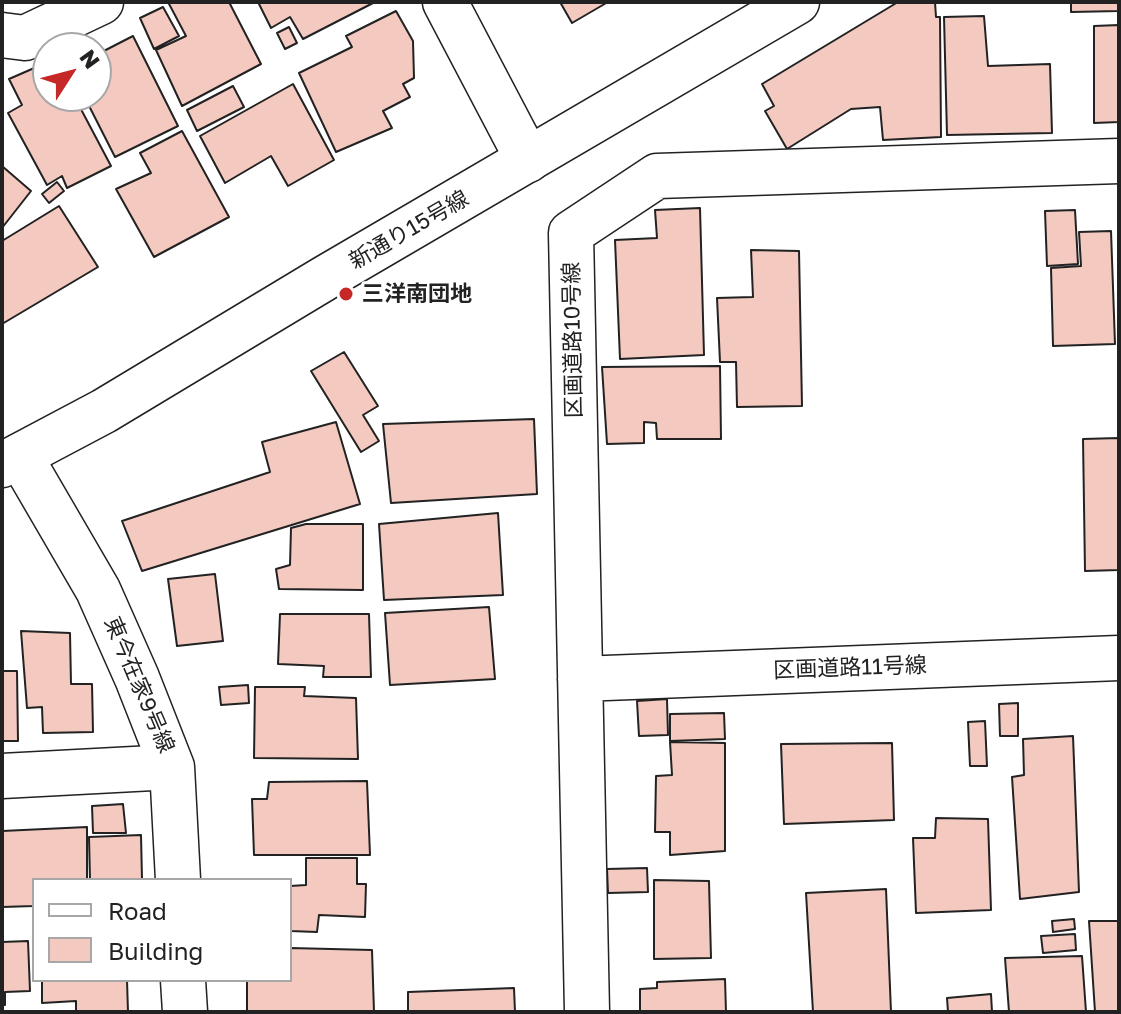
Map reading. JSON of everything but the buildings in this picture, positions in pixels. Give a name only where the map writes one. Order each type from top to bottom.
[{"type":"street","points":[[2,35],[25,38],[101,2]]},
{"type":"street","points":[[445,2],[528,160]]},
{"type":"street","name":"新通り15号線","points":[[11,460],[104,411],[797,2]]},
{"type":"street","name":"区画道路10号線","points":[[587,1012],[571,233],[657,176],[1119,161]]},
{"type":"street","name":"東今在家9号線","points":[[2,776],[172,767],[98,590],[11,460]]},
{"type":"street","name":"区画道路11号線","points":[[580,679],[1119,658]]},
{"type":"street","points":[[172,767],[178,878]]},
{"type":"street","points":[[183,982],[185,1012]]},
{"type":"place","name":"三洋南団地","points":[[346,294]]}]
